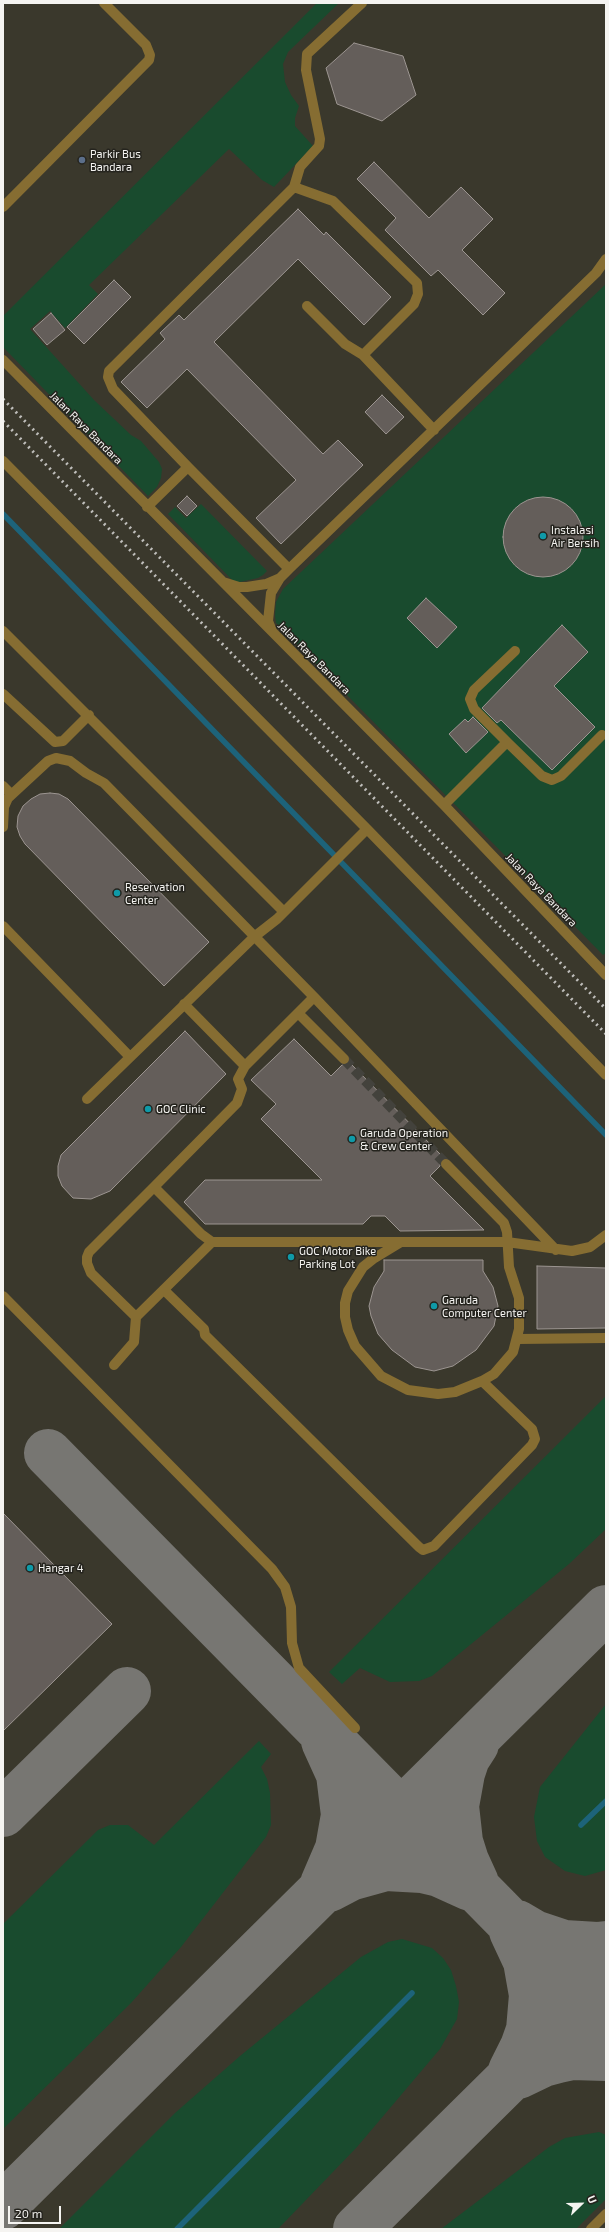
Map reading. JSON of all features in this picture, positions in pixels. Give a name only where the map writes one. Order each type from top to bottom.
[{"type":"street","points":[[3,207],[149,60],[150,55],[146,45],[104,3]]},
{"type":"street","points":[[288,569],[113,389],[110,383],[109,371],[294,187],[300,167],[319,146],[320,139],[306,70],[307,54],[362,3]]},
{"type":"street","points":[[294,187],[333,201],[417,283],[418,294],[414,304],[364,355]]},
{"type":"street","points":[[275,636],[268,621],[268,614],[271,593],[280,578],[356,502],[381,482],[596,273],[606,259]]},
{"type":"street","points":[[307,306],[345,344],[364,355],[434,430]]},
{"type":"street","name":"Jalan Raya Bandara","points":[[3,360],[220,581],[444,805],[606,975]]},
{"type":"street","points":[[3,461],[367,829],[606,1075]]},
{"type":"street","points":[[147,507],[188,467]]},
{"type":"street","points":[[220,581],[239,587],[248,587],[273,582],[280,578]]},
{"type":"street","points":[[3,631],[284,912]]},
{"type":"street","points":[[515,651],[474,690],[470,699],[474,709],[542,776],[552,780],[561,776],[602,735]]},
{"type":"street","points":[[3,694],[55,742],[63,741],[89,716]]},
{"type":"street","points":[[444,805],[507,742]]},
{"type":"street","points":[[3,827],[4,807],[11,794],[48,761],[56,758],[70,761],[86,773],[104,783],[314,997],[556,1250]]},
{"type":"street","points":[[3,786],[11,794]]},
{"type":"street","points":[[87,1099],[254,937],[284,912],[367,829]]},
{"type":"street","points":[[3,926],[130,1057]]},
{"type":"street","points":[[136,1318],[91,1273],[87,1257],[89,1252],[237,1103],[242,1089],[238,1079],[245,1066],[314,997]]},
{"type":"street","points":[[184,1004],[245,1066]]},
{"type":"street","points":[[298,1013],[344,1060]]},
{"type":"street","points":[[401,1242],[373,1259],[363,1268],[348,1290],[345,1303],[345,1317],[348,1330],[355,1346],[381,1376],[408,1390],[438,1394],[455,1392],[482,1382],[504,1363],[513,1352],[518,1339],[520,1305],[507,1257],[507,1242],[504,1223],[446,1164]]},
{"type":"street","points":[[154,1187],[201,1234],[212,1242],[507,1242],[556,1250],[582,1250],[590,1247],[606,1235]]},
{"type":"street","points":[[114,1365],[134,1342],[136,1318],[212,1242]]},
{"type":"street","points":[[164,1290],[204,1329],[205,1335],[418,1547],[423,1550],[434,1546],[532,1445],[535,1439],[532,1429],[482,1382]]},
{"type":"street","points":[[3,1296],[279,1578],[291,1607],[292,1643],[299,1668],[355,1728]]},
{"type":"street","points":[[518,1339],[606,1338]]},
{"type":"street","points":[[591,2229],[606,2214]]},
{"type":"shaded area","points":[[3,3],[606,3],[606,2229],[3,2229]]},
{"type":"green space","points":[[317,3],[339,3],[288,52],[283,64],[285,82],[291,95],[299,106],[295,118],[295,126],[313,146],[274,187],[262,180],[229,149],[89,285],[98,294],[65,328],[50,311],[30,329],[94,400],[131,435],[141,441],[159,462],[162,469],[161,478],[157,487],[148,496],[3,347],[3,316]]},
{"type":"green space","points":[[606,284],[606,953],[603,955],[276,623],[275,616],[276,602],[283,589]]},
{"type":"green space","points":[[201,504],[267,571],[263,575],[258,578],[235,583],[168,514],[175,507],[186,518]]},
{"type":"green space","points":[[606,1396],[606,1529],[569,1564],[432,1676],[419,1681],[390,1682],[360,1668],[342,1684],[329,1672]]},
{"type":"green space","points":[[606,1704],[606,1870],[585,1876],[565,1871],[545,1857],[537,1841],[534,1817],[540,1787]]},
{"type":"green space","points":[[259,1741],[271,1754],[261,1767],[267,1779],[270,1793],[271,1825],[266,1837],[181,1947],[131,2003],[3,2129],[3,1924],[98,1830],[110,1825],[128,1825],[154,1845]]},
{"type":"green space","points":[[402,1939],[432,1948],[443,1958],[451,1970],[456,1986],[459,2002],[457,2019],[440,2049],[357,2147],[278,2229],[59,2229],[175,2113],[240,2056],[361,1957],[388,1942]]},
{"type":"green space","points":[[599,2132],[606,2135],[606,2199],[576,2229],[441,2229],[549,2147],[565,2138]]},
{"type":"building","points":[[354,43],[403,56],[416,95],[382,121],[337,104],[326,68]]},
{"type":"building","points":[[374,162],[429,218],[461,187],[493,219],[462,250],[505,293],[483,315],[438,270],[431,276],[385,230],[396,218],[357,179]]},
{"type":"building","points":[[298,209],[324,235],[326,232],[391,297],[364,325],[298,259],[214,342],[323,454],[338,440],[363,465],[281,544],[256,518],[296,480],[187,369],[147,408],[121,382],[165,339],[160,333],[179,315],[184,320]]},
{"type":"building","points":[[114,280],[131,297],[84,344],[67,327]]},
{"type":"building","points":[[51,313],[65,330],[47,345],[33,329]]},
{"type":"building","points":[[382,395],[404,417],[386,434],[365,412]]},
{"type":"building","points":[[187,496],[197,506],[187,516],[177,506]]},
{"type":"building","name":"Instalasi Air Bersih","points":[[543,497],[558,500],[571,509],[580,522],[583,537],[580,552],[571,565],[558,574],[543,577],[528,574],[515,565],[506,552],[503,537],[506,522],[515,509],[528,500]]},
{"type":"building","points":[[426,598],[457,627],[437,648],[407,618]]},
{"type":"building","points":[[562,625],[588,652],[554,686],[595,727],[552,770],[501,720],[497,723],[482,708]]},
{"type":"building","points":[[473,717],[488,732],[466,753],[449,734],[465,719],[468,722]]},
{"type":"building","name":"Reservation Center","points":[[40,794],[59,794],[68,799],[209,942],[164,986],[25,844],[20,836],[17,827],[18,816],[23,806]]},
{"type":"building","name":"GOC Clinic","points":[[185,1031],[226,1074],[110,1191],[91,1199],[73,1198],[62,1186],[58,1176],[58,1166],[61,1155]]},
{"type":"building","name":"Garuda Operation & Crew Center","points":[[294,1039],[331,1076],[342,1065],[349,1062],[444,1158],[440,1162],[440,1166],[430,1176],[484,1230],[400,1231],[385,1216],[371,1216],[363,1224],[205,1224],[184,1202],[205,1180],[322,1180],[261,1119],[276,1104],[251,1080]]},
{"type":"building","name":"Garuda Computer Center","points":[[384,1260],[483,1260],[483,1271],[493,1287],[498,1306],[494,1326],[476,1350],[453,1366],[434,1371],[415,1367],[392,1350],[378,1334],[369,1306],[374,1287],[384,1271]]},
{"type":"building","points":[[537,1266],[606,1268],[606,1328],[537,1329]]},
{"type":"building","name":"Hangar 4","points":[[3,1513],[112,1624],[3,1731]]},
{"type":"waterway","points":[[3,514],[606,1135]]},
{"type":"waterway","points":[[581,1825],[606,1801]]},
{"type":"waterway","points":[[177,2229],[412,1993]]},
{"type":"taxiway","points":[[48,1453],[606,2020]]},
{"type":"taxiway","points":[[3,2206],[606,1609]]},
{"type":"taxiway","points":[[3,1813],[127,1691]]},
{"type":"taxiway","points":[[324,1884],[339,1849],[345,1815],[340,1774],[325,1741]]},
{"type":"taxiway","points":[[475,1744],[466,1758],[461,1773],[455,1806],[459,1842],[465,1861],[475,1883]]},
{"type":"taxiway","points":[[329,1888],[350,1877],[386,1867],[422,1869],[439,1873],[470,1887]]},
{"type":"taxiway","points":[[517,1924],[534,1934],[564,1944],[597,1946],[606,1945]]},
{"type":"taxiway","points":[[512,2071],[524,2047],[530,2030],[533,1995],[527,1961],[513,1931]]},
{"type":"taxiway","points":[[357,2229],[606,1983]]},
{"type":"taxiway","points":[[518,2075],[543,2063],[572,2056],[606,2057]]},
{"type":"tunnel","points":[[344,1059],[446,1164]]},
{"type":"railway","points":[[3,399],[606,1009]]},
{"type":"railway","points":[[3,421],[606,1034]]},
{"type":"place","name":"Parkir Bus Bandara","points":[[82,160]]},
{"type":"place","name":"Instalasi Air Bersih","points":[[543,536]]},
{"type":"place","name":"Reservation Center","points":[[117,893]]},
{"type":"place","name":"GOC Clinic","points":[[148,1109]]},
{"type":"place","name":"Garuda Operation & Crew Center","points":[[352,1139]]},
{"type":"place","name":"GOC Motor Bike Parking Lot","points":[[291,1257]]},
{"type":"place","name":"Garuda Computer Center","points":[[434,1306]]},
{"type":"place","name":"Hangar 4","points":[[30,1568]]}]
